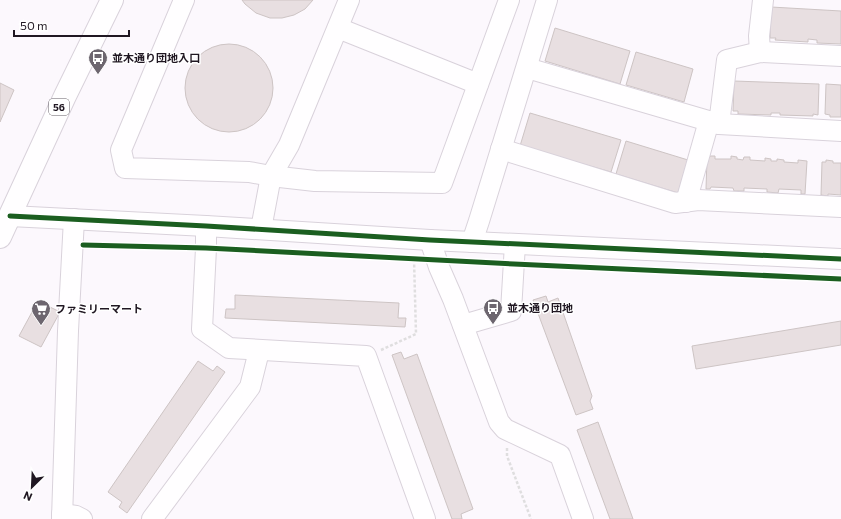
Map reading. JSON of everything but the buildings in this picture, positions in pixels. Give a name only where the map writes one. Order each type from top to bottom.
[{"type":"main road","name":"56","points":[[0,237],[65,96],[112,0]]},
{"type":"street","points":[[184,0],[121,150],[125,168],[249,172],[315,181],[442,183],[509,0]]},
{"type":"street","points":[[261,229],[270,176],[289,145],[349,0]]},
{"type":"street","points":[[472,242],[547,0]]},
{"type":"street","points":[[760,52],[759,36],[763,0]]},
{"type":"street","points":[[338,28],[478,84]]},
{"type":"street","points":[[686,202],[723,99],[726,60],[760,52],[841,56]]},
{"type":"street","points":[[527,68],[714,123],[841,130]]},
{"type":"street","points":[[501,150],[675,203],[698,200],[841,207]]},
{"type":"street","points":[[10,216],[261,229],[430,240],[841,259]]},
{"type":"street","points":[[74,219],[68,331],[62,516],[76,516],[82,519]]},
{"type":"street","points":[[206,226],[202,329],[229,348],[259,351],[366,356],[425,519]]},
{"type":"street","points":[[430,240],[499,422],[505,429],[560,456],[583,519]]},
{"type":"street","points":[[463,325],[511,311],[515,244]]},
{"type":"street","points":[[152,519],[250,387],[259,351]]},
{"type":"path","points":[[366,356],[416,334],[414,259]]},
{"type":"path","points":[[513,433],[507,446],[508,456],[532,519]]},
{"type":"cycle path","points":[[10,216],[430,240],[841,259]]},
{"type":"cycle path","points":[[83,245],[206,248],[841,279]]},
{"type":"place","name":"並木通り団地入口","points":[[98,75]]},
{"type":"place","name":"並木通り団地","points":[[493,325]]},
{"type":"place","name":"ファミリーマート","points":[[41,326]]}]
